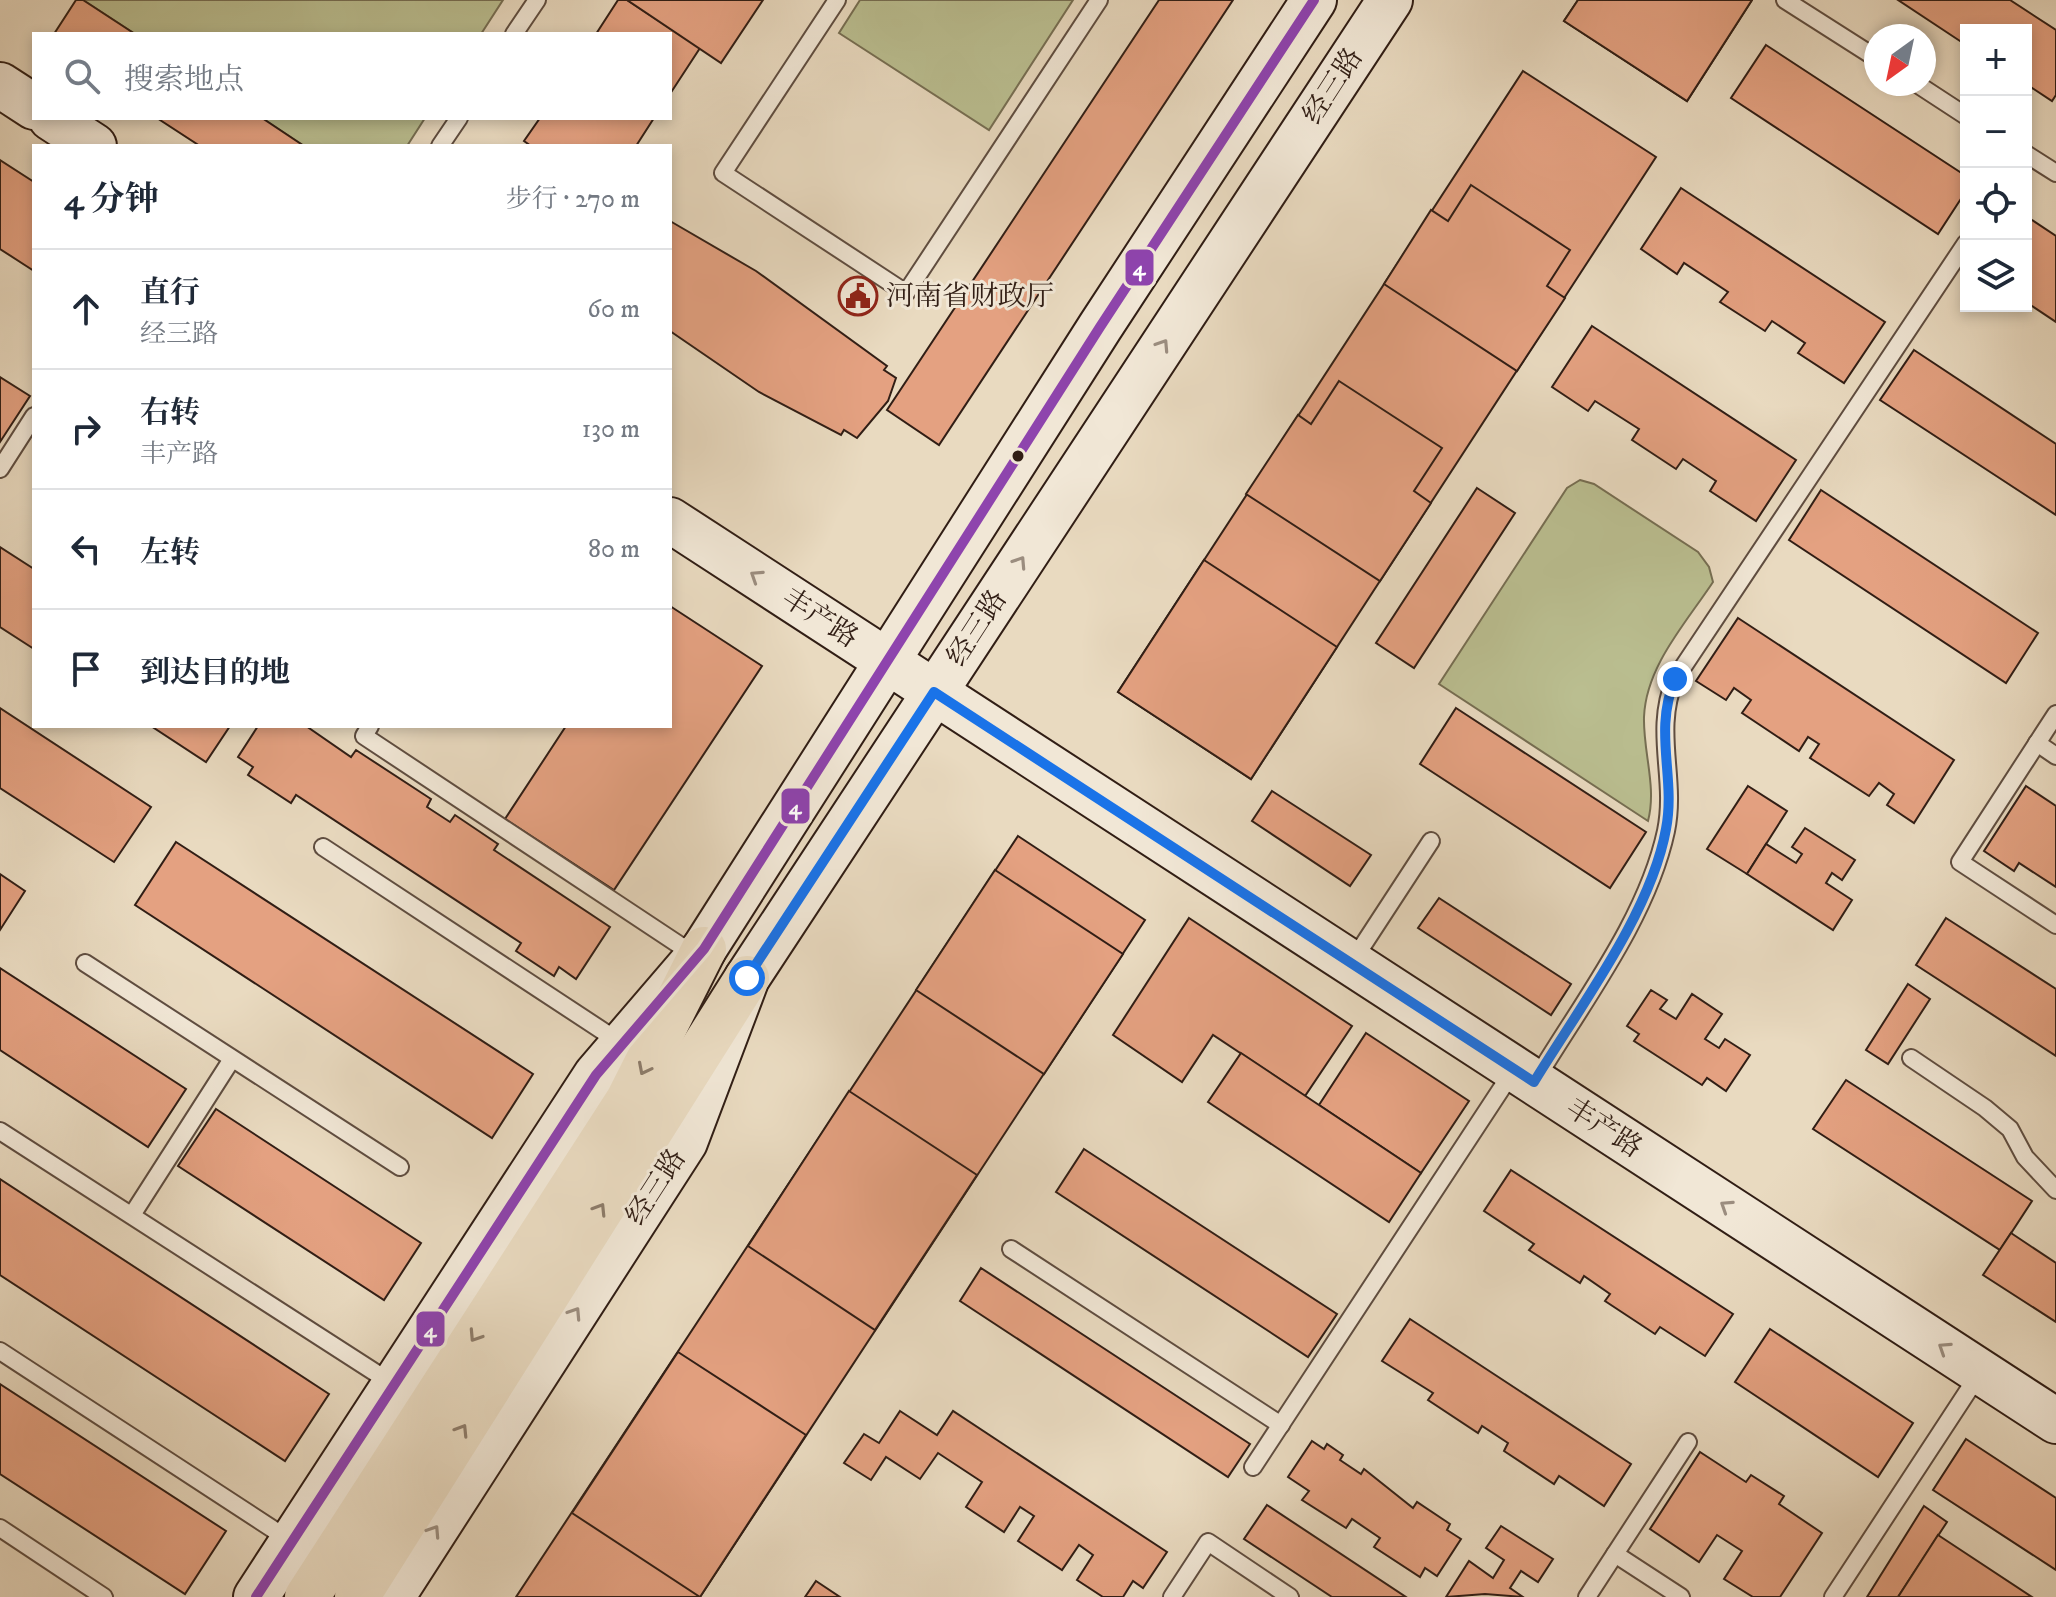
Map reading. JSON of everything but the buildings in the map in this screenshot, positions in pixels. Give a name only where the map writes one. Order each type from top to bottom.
[{"type":"highway","points":[[339,1582],[628,1100],[701,953]]},
{"type":"highway","points":[[339,1582],[747,978]]},
{"type":"main road","name":"经三路","points":[[256,1597],[339,1582],[394,1384],[596,1075],[701,953],[1100,327],[1314,0]]},
{"type":"main road","name":"经三路","points":[[747,978],[1390,0]]},
{"type":"main road","points":[[0,85],[32,106]]},
{"type":"main road","points":[[54,120],[91,144]]},
{"type":"main road","name":"丰产路","points":[[672,521],[2056,1421]]},
{"type":"lane","points":[[515,32],[537,0]]},
{"type":"lane","points":[[837,0],[723,173],[906,293],[1099,0]]},
{"type":"lane","points":[[1785,0],[1864,50]]},
{"type":"lane","points":[[1935,96],[1960,112]]},
{"type":"lane","points":[[441,144],[458,120]]},
{"type":"lane","points":[[2032,158],[2056,173]]},
{"type":"lane","points":[[1253,1467],[1637,911],[1652,879],[1667,828],[1663,737],[1667,698],[1675,679],[1960,252]]},
{"type":"lane","points":[[0,469],[32,419]]},
{"type":"lane","points":[[2056,714],[1960,862],[2056,925]]},
{"type":"lane","points":[[369,728],[364,736],[701,953]]},
{"type":"lane","points":[[2037,743],[2056,756]]},
{"type":"lane","points":[[1351,963],[1431,841]]},
{"type":"lane","points":[[323,847],[623,1044]]},
{"type":"lane","points":[[85,963],[400,1167]]},
{"type":"lane","points":[[1911,1058],[1985,1108],[2010,1129],[2025,1157],[2056,1190]]},
{"type":"lane","points":[[132,1215],[232,1059]]},
{"type":"lane","points":[[0,1131],[394,1384]]},
{"type":"lane","points":[[1011,1249],[1281,1425]]},
{"type":"lane","points":[[0,1351],[339,1582]]},
{"type":"lane","points":[[1833,1597],[1981,1372]]},
{"type":"lane","points":[[1587,1597],[1688,1442]]},
{"type":"lane","points":[[0,1528],[104,1597]]},
{"type":"lane","points":[[1172,1597],[1208,1542],[1290,1597]]},
{"type":"lane","points":[[1615,1554],[1681,1597]]},
{"type":"green space","points":[[83,0],[503,0],[482,32],[132,32]]},
{"type":"green space","points":[[860,0],[1073,0],[989,130],[839,33]]},
{"type":"green space","points":[[265,120],[424,120],[408,144],[301,144]]},
{"type":"green space","points":[[1580,480],[1594,484],[1698,552],[1709,567],[1713,582],[1669,646],[1646,698],[1644,730],[1651,795],[1648,821],[1439,684],[1567,488]]},
{"type":"transit line","name":"4","points":[[256,1597],[596,1075],[704,949],[1100,327],[1314,0]]},
{"type":"place","name":"河南省财政厅","points":[[858,296]]},
{"type":"route","points":[[747,978],[934,692],[1534,1082],[1637,911],[1652,879],[1667,828],[1663,737],[1667,698],[1675,679]]}]
